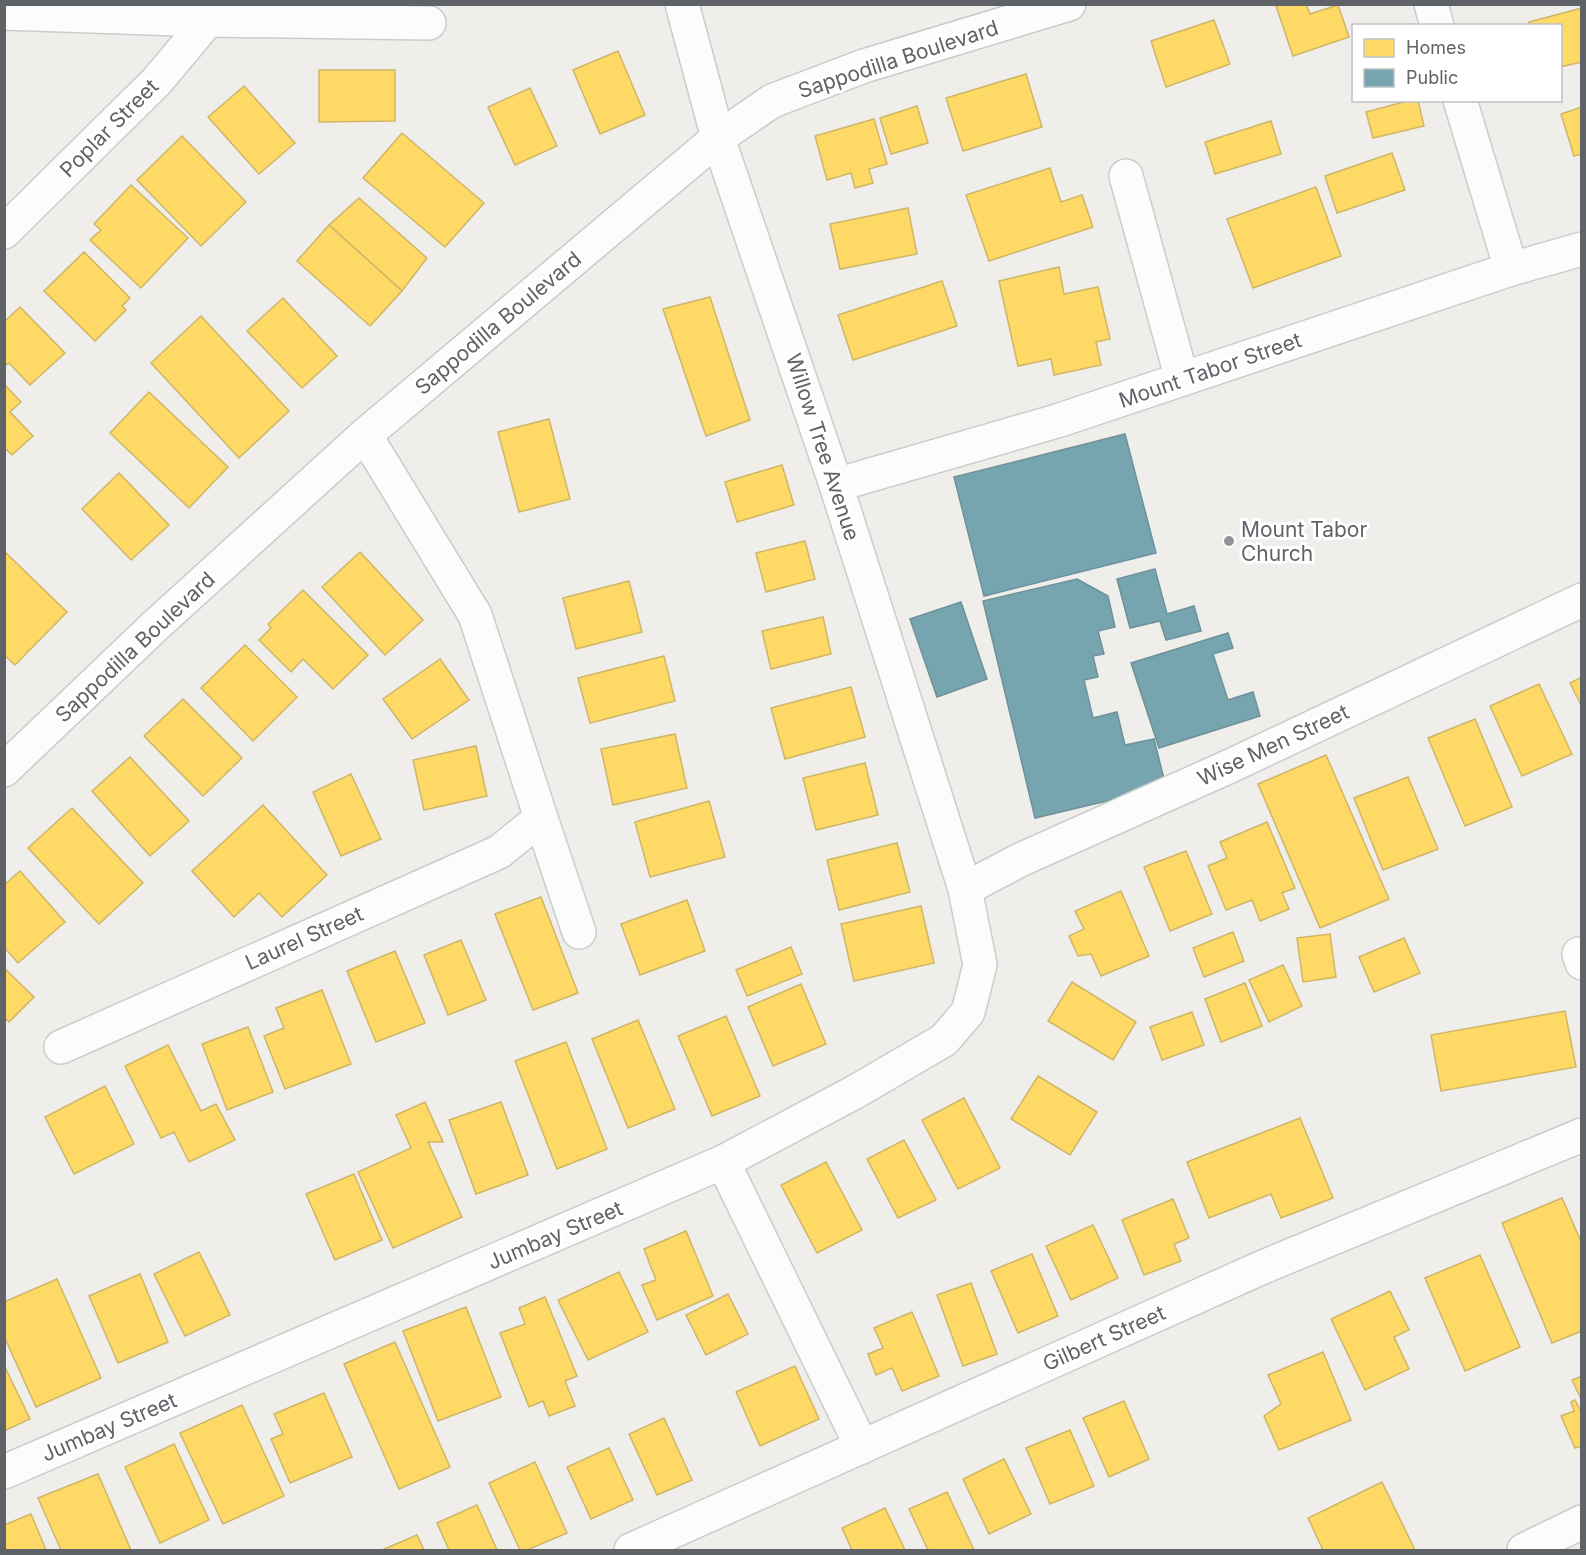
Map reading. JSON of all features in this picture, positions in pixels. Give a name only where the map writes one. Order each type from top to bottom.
[{"type":"street","name":"Willow Tree Avenue","points":[[682,4],[718,138],[836,484],[965,888]]},
{"type":"street","name":"Sappodilla Boulevard","points":[[4,770],[156,626],[365,435],[718,138],[772,101],[782,97],[864,66],[1069,4]]},
{"type":"street","points":[[1431,4],[1436,24]]},
{"type":"street","points":[[4,13],[208,21],[429,23]]},
{"type":"street","name":"Poplar Street","points":[[4,232],[157,81],[208,21]]},
{"type":"street","points":[[1461,102],[1511,269]]},
{"type":"street","points":[[1126,176],[1182,379]]},
{"type":"street","name":"Mount Tabor Street","points":[[836,484],[1057,421],[1511,269],[1581,249]]},
{"type":"street","points":[[365,435],[475,615],[579,932]]},
{"type":"street","name":"Wise Men Street","points":[[965,888],[1020,860],[1238,762],[1581,600]]},
{"type":"street","name":"Laurel Street","points":[[60,1047],[499,852],[541,818]]},
{"type":"street","name":"Jumbay Street","points":[[4,1472],[723,1162],[855,1092],[944,1040],[968,1012],[980,965],[965,888]]},
{"type":"street","name":"Gilbert Street","points":[[631,1551],[1263,1267],[1581,1135]]},
{"type":"street","points":[[723,1162],[862,1447]]},
{"type":"street","points":[[1524,1551],[1581,1522]]},
{"type":"building: Homes","points":[[1306,4],[1310,14],[1338,5],[1349,37],[1293,56],[1276,6]]},
{"type":"building: Homes","points":[[1582,8],[1582,62],[1562,67],[1562,24],[1530,24],[1529,22]]},
{"type":"building: Homes","points":[[1214,20],[1230,64],[1166,87],[1151,41]]},
{"type":"building: Homes","points":[[618,51],[645,115],[600,134],[573,70]]},
{"type":"building: Homes","points":[[319,70],[395,70],[395,121],[319,122]]},
{"type":"building: Homes","points":[[1026,74],[1042,127],[963,151],[946,98]]},
{"type":"building: Homes","points":[[244,86],[295,143],[259,174],[208,117]]},
{"type":"building: Homes","points":[[530,88],[557,146],[515,165],[488,107]]},
{"type":"building: Homes","points":[[1404,102],[1418,102],[1424,126],[1373,138],[1366,112]]},
{"type":"building: Homes","points":[[917,106],[928,143],[891,154],[880,118]]},
{"type":"building: Homes","points":[[1582,107],[1582,154],[1574,156],[1561,114]]},
{"type":"building: Homes","points":[[874,119],[887,164],[869,169],[873,183],[855,188],[851,173],[827,180],[815,136]]},
{"type":"building: Homes","points":[[1271,121],[1281,154],[1215,174],[1205,142]]},
{"type":"building: Homes","points":[[402,133],[484,203],[445,247],[363,178]]},
{"type":"building: Homes","points":[[182,136],[246,202],[201,246],[137,180]]},
{"type":"building: Homes","points":[[1392,153],[1405,190],[1337,213],[1325,176]]},
{"type":"building: Homes","points":[[1050,168],[1061,202],[1082,195],[1093,227],[989,261],[966,195]]},
{"type":"building: Homes","points":[[131,185],[188,238],[141,288],[90,240],[101,230],[94,224]]},
{"type":"building: Homes","points":[[1316,187],[1341,256],[1253,288],[1227,219]]},
{"type":"building: Homes","points":[[359,198],[427,258],[402,291],[329,225]]},
{"type":"building: Homes","points":[[908,208],[917,254],[840,269],[830,224]]},
{"type":"building: Homes","points":[[329,225],[402,291],[370,326],[297,261]]},
{"type":"building: Homes","points":[[84,252],[130,298],[122,306],[126,310],[95,341],[44,291]]},
{"type":"building: Homes","points":[[1059,267],[1064,294],[1098,287],[1110,339],[1096,342],[1101,365],[1054,375],[1051,359],[1018,366],[999,281]]},
{"type":"building: Homes","points":[[942,281],[957,326],[853,360],[838,315]]},
{"type":"building: Homes","points":[[710,297],[750,420],[706,436],[663,309]]},
{"type":"building: Homes","points":[[283,298],[337,356],[302,388],[247,331]]},
{"type":"building: Homes","points":[[20,307],[65,353],[30,385],[9,363],[4,366],[4,322]]},
{"type":"building: Homes","points":[[201,316],[289,411],[239,458],[151,363]]},
{"type":"building: Homes","points":[[4,384],[21,402],[10,412],[33,436],[12,455],[4,447]]},
{"type":"building: Homes","points":[[149,392],[228,467],[189,508],[110,433]]},
{"type":"building: Homes","points":[[549,419],[570,499],[519,512],[498,432]]},
{"type":"building: Homes","points":[[782,465],[794,505],[737,522],[725,482]]},
{"type":"building: Homes","points":[[119,473],[169,525],[131,560],[82,509]]},
{"type":"building: Homes","points":[[805,541],[815,579],[766,592],[756,553]]},
{"type":"building: Homes","points":[[4,551],[67,612],[15,665],[4,655]]},
{"type":"building: Homes","points":[[360,552],[423,620],[385,655],[322,587]]},
{"type":"building: Homes","points":[[629,581],[642,632],[576,649],[563,598]]},
{"type":"building: Homes","points":[[303,590],[368,655],[333,689],[303,659],[291,672],[259,640],[271,628],[268,624]]},
{"type":"building: Homes","points":[[823,617],[831,654],[771,669],[762,631]]},
{"type":"building: Homes","points":[[245,645],[297,697],[253,741],[201,688]]},
{"type":"building: Homes","points":[[664,656],[675,701],[590,723],[578,678]]},
{"type":"building: Homes","points":[[440,659],[469,700],[412,739],[383,699]]},
{"type":"building: Homes","points":[[1582,677],[1582,707],[1570,683]]},
{"type":"building: Homes","points":[[1539,684],[1572,754],[1522,776],[1490,706]]},
{"type":"building: Homes","points":[[851,687],[865,737],[785,759],[771,708]]},
{"type":"building: Homes","points":[[183,699],[242,758],[203,796],[144,736]]},
{"type":"building: Homes","points":[[1475,719],[1512,807],[1465,826],[1428,738]]},
{"type":"building: Homes","points":[[675,734],[687,788],[613,805],[601,749]]},
{"type":"building: Homes","points":[[476,746],[487,796],[424,810],[413,760]]},
{"type":"building: Homes","points":[[1326,755],[1389,899],[1320,928],[1258,784]]},
{"type":"building: Homes","points":[[130,757],[189,821],[150,856],[92,791]]},
{"type":"building: Homes","points":[[865,763],[878,815],[816,830],[803,778]]},
{"type":"building: Homes","points":[[351,774],[381,839],[341,856],[313,792]]},
{"type":"building: Homes","points":[[1408,777],[1438,849],[1383,870],[1354,798]]},
{"type":"building: Homes","points":[[709,801],[725,857],[650,877],[635,822]]},
{"type":"building: Homes","points":[[263,805],[327,875],[282,917],[259,893],[234,917],[192,871]]},
{"type":"building: Homes","points":[[72,808],[143,883],[99,924],[28,848]]},
{"type":"building: Homes","points":[[1267,822],[1295,888],[1282,893],[1289,909],[1260,921],[1252,900],[1226,910],[1208,866],[1227,858],[1220,842]]},
{"type":"building: Homes","points":[[897,843],[910,892],[839,910],[827,860]]},
{"type":"building: Homes","points":[[1186,851],[1212,914],[1170,931],[1144,867]]},
{"type":"building: Homes","points":[[20,871],[65,922],[18,963],[4,947],[4,885]]},
{"type":"building: Homes","points":[[1121,891],[1149,956],[1101,976],[1091,954],[1078,956],[1069,936],[1084,929],[1075,911]]},
{"type":"building: Homes","points":[[541,897],[578,993],[533,1010],[495,914]]},
{"type":"building: Homes","points":[[687,900],[705,951],[640,975],[621,924]]},
{"type":"building: Homes","points":[[921,906],[934,963],[854,981],[841,924]]},
{"type":"building: Homes","points":[[1233,932],[1244,961],[1204,977],[1193,948]]},
{"type":"building: Homes","points":[[1330,934],[1336,977],[1303,982],[1297,938]]},
{"type":"building: Homes","points":[[1404,938],[1420,973],[1374,992],[1359,957]]},
{"type":"building: Homes","points":[[461,940],[486,1000],[448,1015],[424,955]]},
{"type":"building: Homes","points":[[791,947],[802,974],[747,996],[736,970]]},
{"type":"building: Homes","points":[[395,951],[425,1023],[376,1042],[347,971]]},
{"type":"building: Homes","points":[[1283,965],[1302,1006],[1269,1022],[1249,980]]},
{"type":"building: Homes","points":[[4,968],[34,997],[9,1022],[4,1017]]},
{"type":"building: Homes","points":[[1072,982],[1136,1022],[1113,1060],[1048,1021]]},
{"type":"building: Homes","points":[[1245,983],[1262,1026],[1221,1042],[1205,999]]},
{"type":"building: Homes","points":[[801,984],[826,1044],[773,1066],[748,1007]]},
{"type":"building: Homes","points":[[322,990],[351,1064],[285,1089],[264,1036],[284,1028],[276,1008]]},
{"type":"building: Homes","points":[[1565,1011],[1576,1067],[1441,1091],[1431,1035]]},
{"type":"building: Homes","points":[[1192,1012],[1204,1045],[1162,1060],[1150,1027]]},
{"type":"building: Homes","points":[[726,1016],[760,1096],[712,1116],[678,1036]]},
{"type":"building: Homes","points":[[638,1020],[675,1109],[628,1128],[592,1039]]},
{"type":"building: Homes","points":[[248,1027],[273,1092],[227,1110],[202,1044]]},
{"type":"building: Homes","points":[[566,1042],[607,1149],[557,1169],[515,1061]]},
{"type":"building: Homes","points":[[168,1045],[201,1111],[216,1104],[235,1140],[189,1162],[174,1132],[161,1138],[125,1066]]},
{"type":"building: Homes","points":[[1038,1076],[1097,1112],[1070,1155],[1011,1119]]},
{"type":"building: Homes","points":[[105,1086],[134,1144],[74,1174],[45,1117]]},
{"type":"building: Homes","points":[[964,1098],[1000,1168],[958,1189],[922,1120]]},
{"type":"building: Homes","points":[[425,1102],[443,1142],[428,1142],[462,1217],[393,1248],[358,1172],[411,1148],[396,1115]]},
{"type":"building: Homes","points":[[501,1102],[528,1175],[476,1194],[449,1120]]},
{"type":"building: Homes","points":[[1300,1118],[1333,1198],[1281,1218],[1271,1194],[1209,1218],[1187,1162]]},
{"type":"building: Homes","points":[[904,1140],[936,1200],[898,1218],[867,1159]]},
{"type":"building: Homes","points":[[826,1162],[862,1230],[817,1253],[781,1185]]},
{"type":"building: Homes","points":[[354,1174],[382,1240],[335,1260],[306,1194]]},
{"type":"building: Homes","points":[[1562,1198],[1582,1244],[1582,1331],[1552,1343],[1502,1223]]},
{"type":"building: Homes","points":[[1173,1199],[1189,1238],[1174,1244],[1181,1261],[1144,1275],[1122,1220]]},
{"type":"building: Homes","points":[[1093,1225],[1118,1278],[1071,1300],[1046,1246]]},
{"type":"building: Homes","points":[[686,1231],[713,1296],[657,1320],[642,1285],[656,1280],[644,1249]]},
{"type":"building: Homes","points":[[199,1252],[230,1315],[185,1336],[154,1274]]},
{"type":"building: Homes","points":[[1032,1254],[1058,1316],[1018,1333],[991,1271]]},
{"type":"building: Homes","points":[[1480,1255],[1520,1347],[1465,1371],[1425,1278]]},
{"type":"building: Homes","points":[[619,1272],[648,1332],[588,1360],[558,1300]]},
{"type":"building: Homes","points":[[140,1274],[168,1342],[118,1363],[89,1296]]},
{"type":"building: Homes","points":[[57,1279],[101,1378],[36,1407],[4,1336],[4,1302]]},
{"type":"building: Homes","points":[[971,1283],[997,1354],[963,1366],[937,1295]]},
{"type":"building: Homes","points":[[1390,1291],[1409,1330],[1394,1337],[1409,1369],[1365,1390],[1331,1319]]},
{"type":"building: Homes","points":[[728,1294],[748,1334],[706,1355],[686,1315]]},
{"type":"building: Homes","points":[[545,1297],[577,1376],[565,1381],[575,1406],[549,1416],[543,1401],[529,1407],[500,1333],[525,1324],[519,1308]]},
{"type":"building: Homes","points":[[466,1307],[501,1397],[438,1421],[403,1331]]},
{"type":"building: Homes","points":[[912,1312],[939,1376],[902,1391],[892,1368],[876,1375],[868,1354],[883,1348],[874,1328]]},
{"type":"building: Homes","points":[[395,1342],[450,1467],[399,1489],[344,1364]]},
{"type":"building: Homes","points":[[1323,1352],[1351,1420],[1279,1450],[1264,1416],[1281,1404],[1268,1375]]},
{"type":"building: Homes","points":[[4,1365],[30,1419],[4,1431]]},
{"type":"building: Homes","points":[[795,1366],[819,1419],[760,1446],[736,1392]]},
{"type":"building: Homes","points":[[1582,1376],[1582,1401],[1572,1380]]},
{"type":"building: Homes","points":[[324,1393],[352,1457],[290,1483],[271,1439],[283,1434],[274,1414]]},
{"type":"building: Homes","points":[[1575,1400],[1582,1413],[1582,1446],[1575,1448],[1561,1416],[1574,1411],[1571,1402]]},
{"type":"building: Homes","points":[[1124,1401],[1149,1459],[1109,1477],[1083,1418]]},
{"type":"building: Homes","points":[[242,1405],[284,1496],[223,1524],[180,1433]]},
{"type":"building: Homes","points":[[664,1418],[692,1480],[657,1495],[629,1434]]},
{"type":"building: Homes","points":[[1070,1430],[1094,1486],[1050,1504],[1026,1448]]},
{"type":"building: Homes","points":[[174,1444],[209,1520],[160,1543],[125,1467]]},
{"type":"building: Homes","points":[[609,1448],[633,1500],[591,1519],[567,1467]]},
{"type":"building: Homes","points":[[1004,1459],[1031,1514],[989,1534],[963,1479]]},
{"type":"building: Homes","points":[[535,1462],[567,1533],[527,1550],[520,1550],[489,1483]]},
{"type":"building: Homes","points":[[98,1474],[131,1550],[61,1550],[38,1498]]},
{"type":"building: Homes","points":[[1382,1482],[1415,1550],[1323,1550],[1308,1518]]},
{"type":"building: Homes","points":[[947,1492],[974,1550],[928,1550],[909,1509]]},
{"type":"building: Homes","points":[[477,1505],[497,1550],[449,1550],[437,1523]]},
{"type":"building: Homes","points":[[885,1508],[905,1550],[852,1550],[842,1528]]},
{"type":"building: Homes","points":[[31,1514],[46,1550],[4,1550],[4,1525]]},
{"type":"building: Homes","points":[[417,1535],[424,1550],[382,1550]]},
{"type":"building: Public","points":[[1125,434],[1156,553],[984,596],[954,477]]},
{"type":"building: Public","points":[[1155,569],[1167,614],[1194,606],[1201,631],[1166,640],[1160,621],[1130,628],[1117,579]]},
{"type":"building: Public","points":[[1077,579],[1108,596],[1115,627],[1098,631],[1104,654],[1093,656],[1098,677],[1084,680],[1093,718],[1117,712],[1125,745],[1154,739],[1166,787],[1035,818],[983,601]]},
{"type":"building: Public","points":[[961,602],[987,679],[937,697],[910,619]]},
{"type":"building: Public","points":[[1228,633],[1233,648],[1213,654],[1228,700],[1253,692],[1260,716],[1159,748],[1131,663]]},
{"type":"place","name":"Mount Tabor Church","points":[[1229,541]]}]
